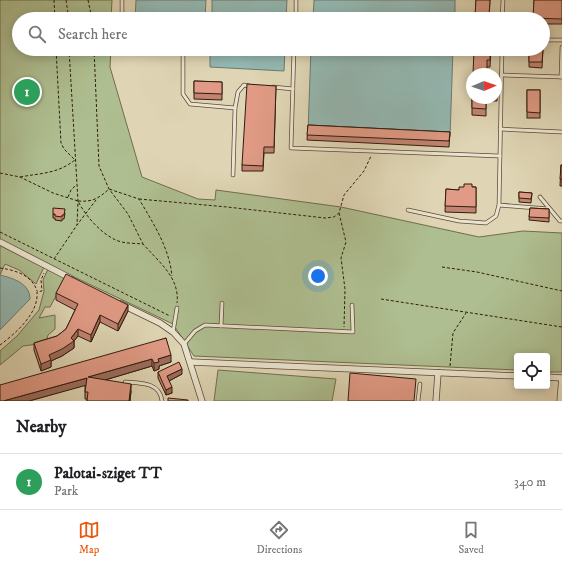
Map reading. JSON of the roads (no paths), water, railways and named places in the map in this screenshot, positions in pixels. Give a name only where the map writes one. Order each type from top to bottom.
[{"type":"street","points":[[0,242],[75,281]]},
{"type":"street","points":[[118,302],[160,323],[174,332],[184,344],[191,362],[202,401]]},
{"type":"street","points":[[191,362],[514,376]]},
{"type":"street","points":[[436,401],[438,373]]},
{"type":"street","points":[[550,377],[562,378],[560,401]]},
{"type":"lane","points":[[122,0],[122,12]]},
{"type":"lane","points":[[296,0],[296,12]]},
{"type":"lane","points":[[502,12],[503,0]]},
{"type":"lane","points":[[550,40],[562,40]]},
{"type":"lane","points":[[502,75],[562,77],[562,47]]},
{"type":"lane","points":[[183,56],[183,94],[190,104],[235,108]]},
{"type":"lane","points":[[294,56],[291,148],[500,156]]},
{"type":"lane","points":[[501,68],[502,56]]},
{"type":"lane","points":[[233,175],[235,108],[238,92],[244,85],[251,86]]},
{"type":"lane","points":[[265,87],[293,89]]},
{"type":"lane","points":[[408,210],[459,221],[486,223],[496,216],[499,205],[500,104]]},
{"type":"lane","points":[[500,129],[562,132]]},
{"type":"lane","points":[[540,197],[560,221],[562,221]]},
{"type":"lane","points":[[499,205],[549,208]]},
{"type":"lane","points":[[221,326],[222,303]]},
{"type":"lane","points":[[184,344],[195,330],[206,325],[353,332],[352,305]]},
{"type":"lane","points":[[174,332],[177,308]]},
{"type":"lane","points":[[125,382],[153,386],[160,393],[162,401]]},
{"type":"lane","points":[[418,401],[420,384]]},
{"type":"water","points":[[136,0],[206,0],[205,12],[135,12]]},
{"type":"water","points":[[212,0],[287,0],[286,12],[212,12]]},
{"type":"water","points":[[314,0],[455,0],[455,12],[313,12]]},
{"type":"water","points":[[210,56],[285,56],[284,71],[210,67]]},
{"type":"water","points":[[311,56],[453,56],[450,137],[308,131]]},
{"type":"water","points":[[0,275],[20,282],[24,285],[29,293],[30,299],[0,330]]},
{"type":"place","name":"Palotai-sziget TT","points":[[27,92]]}]
